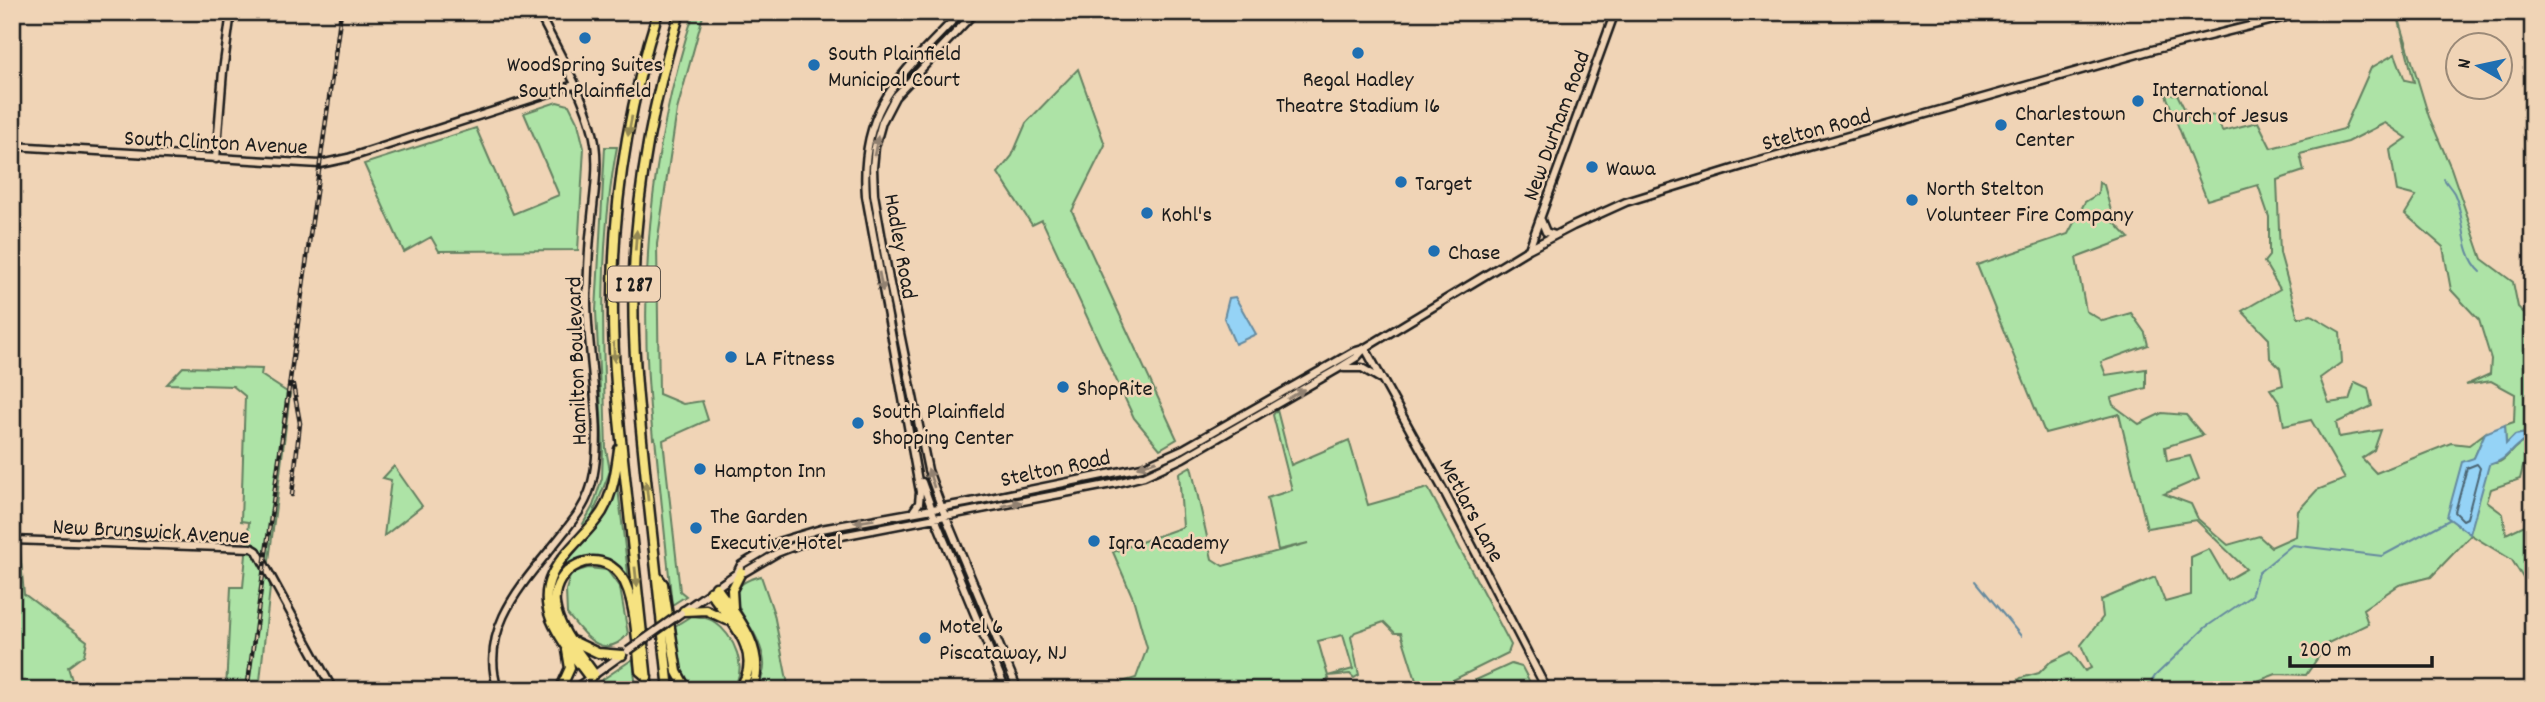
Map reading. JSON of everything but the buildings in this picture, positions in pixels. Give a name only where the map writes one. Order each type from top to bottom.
[{"type":"highway","name":"I 287","points":[[648,690],[620,436],[612,299],[618,207],[633,109],[659,12]]},
{"type":"highway","name":"I 287","points":[[669,690],[635,364],[634,273],[640,194],[650,128],[680,12]]},
{"type":"highway","points":[[592,676],[550,617],[549,587],[553,571],[562,557],[593,524],[607,501],[615,477],[620,436]]},
{"type":"highway","points":[[560,690],[570,668],[568,641],[557,614],[557,586],[569,569],[580,563],[594,561],[605,564],[617,571],[625,583],[640,671],[647,677]]},
{"type":"highway","points":[[735,613],[732,590],[739,572]]},
{"type":"highway","points":[[656,575],[663,584],[677,672],[687,690]]},
{"type":"highway","points":[[713,590],[735,613],[749,636],[756,667],[751,690]]},
{"type":"highway","points":[[713,590],[744,642],[749,660],[747,677],[738,690]]},
{"type":"highway","points":[[682,612],[712,611],[734,625]]},
{"type":"highway","points":[[568,641],[598,653],[625,653]]},
{"type":"main road","points":[[216,159],[231,12]]},
{"type":"main road","name":"Hamilton Boulevard","points":[[498,690],[492,651],[502,618],[525,580],[579,513],[593,479],[596,440],[587,300],[597,160],[590,124],[538,12]]},
{"type":"main road","name":"Hadley Road","points":[[912,512],[921,497],[866,196],[866,148],[874,120],[884,100],[906,71],[961,12]]},
{"type":"main road","name":"Hadley Road","points":[[975,12],[895,97],[882,122],[873,168],[881,234],[928,470],[1018,690]]},
{"type":"main road","name":"New Durham Road","points":[[1529,249],[1615,12]]},
{"type":"main road","name":"Stelton Road","points":[[739,572],[741,565],[790,538],[821,529],[967,503],[1142,467],[1183,449],[1353,352],[1365,348],[1529,249],[1626,202],[2152,50],[2306,12]]},
{"type":"main road","points":[[906,71],[912,78]]},
{"type":"main road","name":"South Clinton Avenue","points":[[12,146],[309,165],[331,162],[574,85]]},
{"type":"main road","points":[[1541,219],[1546,232],[1555,235]]},
{"type":"main road","name":"Stelton Road","points":[[573,690],[739,572],[777,553],[800,544],[1143,476],[1183,458],[1336,370],[1357,357],[1365,348]]},
{"type":"main road","name":"Metlars Lane","points":[[1365,348],[1446,495],[1547,690]]},
{"type":"main road","points":[[1336,370],[1356,367],[1373,373],[1380,379]]},
{"type":"main road","name":"Hadley Road","points":[[916,467],[1006,690]]},
{"type":"main road","name":"New Brunswick Avenue","points":[[12,540],[244,548],[257,551],[333,690]]},
{"type":"green space","points":[[694,12],[704,12],[677,110],[657,244],[659,394],[683,404],[702,401],[708,420],[663,440],[680,591],[686,596],[672,605],[648,384],[647,276],[650,223],[666,118]]},
{"type":"green space","points":[[2397,12],[2429,117],[2451,168],[2482,259],[2513,282],[2518,307],[2523,312],[2533,291],[2533,432],[2515,435],[2506,445],[2505,425],[2514,422],[2515,394],[2491,381],[2466,385],[2490,374],[2491,359],[2479,320],[2451,290],[2443,247],[2405,214],[2416,196],[2397,191],[2390,150],[2407,138],[2385,123],[2348,142],[2300,154],[2304,171],[2277,180],[2280,253],[2298,318],[2311,315],[2340,332],[2342,362],[2320,378],[2329,403],[2349,400],[2355,382],[2368,388],[2372,406],[2336,423],[2339,437],[2381,430],[2374,450],[2362,458],[2376,473],[2451,443],[2469,445],[2485,433],[2474,458],[2486,462],[2501,461],[2523,442],[2533,439],[2533,458],[2524,463],[2520,479],[2491,489],[2487,502],[2503,514],[2506,534],[2533,521],[2533,567],[2529,570],[2533,575],[2533,594],[2512,560],[2471,535],[2431,577],[2399,585],[2363,609],[2368,624],[2328,643],[2306,675],[2276,674],[2234,690],[2005,690],[2021,678],[2039,673],[2050,662],[2071,652],[2085,671],[2091,668],[2081,645],[2103,617],[2101,600],[2155,577],[2165,602],[2191,595],[2191,557],[2209,549],[2227,580],[2246,569],[2196,520],[2147,528],[2119,414],[2045,433],[1977,265],[2068,234],[2085,202],[2098,194],[2099,182],[2104,185],[2114,222],[2129,238],[2076,258],[2086,311],[2103,321],[2131,313],[2145,333],[2148,345],[2101,362],[2106,375],[2146,369],[2146,388],[2111,398],[2113,405],[2139,424],[2162,413],[2186,415],[2203,435],[2165,447],[2167,461],[2190,456],[2199,479],[2164,494],[2191,504],[2198,519],[2228,545],[2259,536],[2271,547],[2296,536],[2298,511],[2317,490],[2345,479],[2311,420],[2284,426],[2280,404],[2270,389],[2283,385],[2280,368],[2270,358],[2269,339],[2242,311],[2280,289],[2264,262],[2269,256],[2269,217],[2258,185],[2207,200],[2166,95],[2177,94],[2189,118],[2217,115],[2222,131],[2258,122],[2271,148],[2344,129],[2371,68],[2395,54],[2405,80],[2414,82]]},
{"type":"green space","points":[[1078,69],[1105,145],[1072,211],[1177,439],[1160,449],[1134,418],[1042,220],[1032,225],[998,173],[1012,156],[1026,123]]},
{"type":"green space","points":[[557,102],[569,105],[578,123],[584,148],[578,250],[439,251],[431,237],[404,252],[364,164],[476,128],[513,214],[559,195],[524,113]]},
{"type":"green space","points":[[605,147],[617,147],[607,222],[603,297],[606,449],[610,471],[588,527],[583,524],[593,506],[602,478],[596,311]]},
{"type":"green space","points":[[183,367],[262,369],[261,375],[290,394],[269,561],[270,588],[259,690],[226,690],[231,587],[243,587],[249,522],[241,521],[245,396],[233,386],[167,384]]},
{"type":"green space","points":[[1277,410],[1291,465],[1349,440],[1368,505],[1428,488],[1511,645],[1508,653],[1433,690],[1419,690],[1401,633],[1395,633],[1384,622],[1355,632],[1351,637],[1359,675],[1354,678],[1350,674],[1328,676],[1329,679],[1324,681],[1324,688],[1320,690],[1094,690],[1136,678],[1147,648],[1133,598],[1113,552],[1183,527],[1179,473],[1191,466],[1212,559],[1223,566],[1308,543],[1278,550],[1267,498],[1292,490],[1273,415]],"holes":[[[1343,635],[1353,669],[1328,676],[1318,641]]]},
{"type":"green space","points":[[394,466],[422,506],[384,536],[391,480],[383,478]]},
{"type":"green space","points":[[615,487],[618,488],[631,599],[617,568],[596,563],[576,563],[553,581],[557,571]]},
{"type":"green space","points":[[12,552],[20,552],[24,594],[87,641],[84,655],[68,667],[75,690],[12,690]]},
{"type":"green space","points":[[588,568],[607,570],[620,588],[628,634],[610,646],[602,646],[587,637],[567,614],[566,590],[571,573]]},
{"type":"green space","points":[[761,576],[774,614],[789,690],[757,690],[764,670],[763,656],[756,636],[739,607],[736,592],[748,580]]},
{"type":"green space","points":[[691,616],[713,621],[733,643],[739,672],[737,682],[731,690],[694,690],[682,676],[675,626]]},
{"type":"green space","points":[[633,659],[636,690],[587,690]]},
{"type":"green space","points":[[1511,664],[1522,667],[1534,690],[1454,690]]},
{"type":"water","points":[[1235,297],[1256,334],[1235,344],[1224,318],[1229,298]]},
{"type":"water","points":[[2505,425],[2506,444],[2515,435],[2533,432],[2533,439],[2525,441],[2503,459],[2489,465],[2470,534],[2447,517],[2462,462],[2474,458],[2485,433]]},
{"type":"waterway","points":[[2444,179],[2458,203],[2466,245],[2474,264],[2481,272]]},
{"type":"waterway","points":[[2146,690],[2155,676],[2206,627],[2251,596],[2258,573],[2292,545],[2382,556],[2449,520]]},
{"type":"waterway","points":[[1976,581],[2021,636]]},
{"type":"railway","points":[[247,690],[341,12]]},
{"type":"railway","points":[[292,495],[300,423],[293,385]]},
{"type":"place","name":"WoodSpring Suites South Plainfield","points":[[585,38]]},
{"type":"place","name":"Regal Hadley Theatre Stadium 16","points":[[1358,53]]},
{"type":"place","name":"South Plainfield Municipal Court","points":[[814,65]]},
{"type":"place","name":"International Church of Jesus","points":[[2138,101]]},
{"type":"place","name":"Charlestown Center","points":[[2001,125]]},
{"type":"place","name":"Wawa","points":[[1592,167]]},
{"type":"place","name":"Target","points":[[1401,182]]},
{"type":"place","name":"North Stelton Volunteer Fire Company","points":[[1912,200]]},
{"type":"place","name":"Kohl's","points":[[1147,213]]},
{"type":"place","name":"Chase","points":[[1434,251]]},
{"type":"place","name":"LA Fitness","points":[[731,357]]},
{"type":"place","name":"ShopRite","points":[[1063,387]]},
{"type":"place","name":"South Plainfield Shopping Center","points":[[858,423]]},
{"type":"place","name":"Hampton Inn","points":[[700,469]]},
{"type":"place","name":"The Garden Executive Hotel","points":[[696,528]]},
{"type":"place","name":"Iqra Academy","points":[[1094,541]]},
{"type":"place","name":"Motel 6 Piscataway, NJ","points":[[925,638]]}]
